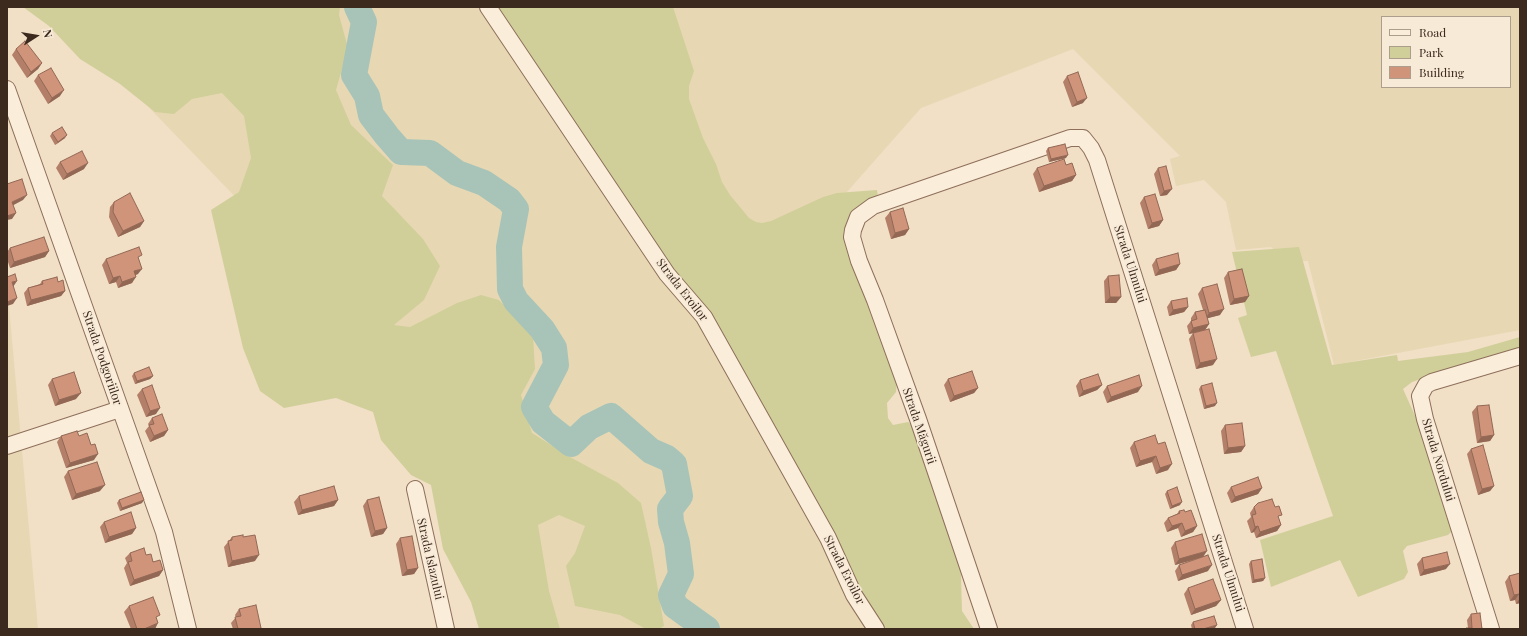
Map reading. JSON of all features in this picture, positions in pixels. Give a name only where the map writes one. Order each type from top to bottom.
[{"type":"street","name":"Strada Eroilor","points":[[488,7],[667,274],[704,317],[828,538],[854,595],[876,629]]},
{"type":"street","name":"Strada Podgoriilor","points":[[7,89],[164,532],[188,629]]},
{"type":"street","name":"Strada Ulmului","points":[[856,223],[862,212],[873,206],[1070,138],[1083,138],[1091,148],[1097,160],[1245,629]]},
{"type":"street","name":"Strada Măgurii","points":[[856,223],[852,237],[859,260],[918,419],[989,629]]},
{"type":"street","name":"Strada Nordului","points":[[1491,629],[1425,419],[1420,396],[1426,385],[1432,382],[1520,356]]},
{"type":"street","points":[[7,446],[120,409]]},
{"type":"street","name":"Strada Islazului","points":[[415,489],[446,629]]},
{"type":"shaded area","points":[[52,7],[1520,7],[1520,330],[1334,365],[1308,261],[1285,261],[1271,247],[1236,250],[1226,202],[1204,180],[1176,186],[1170,159],[1180,156],[1073,49],[921,108],[794,252],[936,629],[546,629],[496,467]]},
{"type":"shaded area","points":[[7,284],[38,629],[7,629]]},
{"type":"green space","points":[[23,7],[340,7],[339,15],[348,48],[336,90],[351,125],[393,165],[382,196],[423,239],[440,266],[424,300],[394,325],[410,327],[457,303],[481,295],[499,300],[533,336],[535,369],[521,395],[532,433],[570,457],[618,483],[641,503],[651,548],[664,626],[659,629],[646,629],[620,615],[575,606],[566,566],[575,553],[585,526],[559,515],[538,525],[549,591],[560,629],[479,629],[471,602],[443,549],[431,485],[411,475],[381,440],[373,412],[336,398],[284,408],[260,391],[243,348],[211,210],[239,192],[251,158],[244,116],[222,93],[192,99],[174,114],[155,112],[120,84],[80,59],[49,26]]},
{"type":"green space","points":[[496,7],[673,7],[694,71],[689,86],[689,99],[703,138],[716,164],[722,182],[730,195],[749,218],[756,222],[762,223],[771,221],[823,197],[837,193],[877,190],[878,197],[853,215],[897,381],[896,392],[887,403],[888,418],[893,425],[908,422],[914,427],[960,542],[962,611],[974,629],[885,629],[881,625],[870,609],[854,576],[660,256],[528,52]]},
{"type":"green space","points":[[1299,247],[1332,365],[1397,355],[1398,361],[1468,352],[1520,337],[1520,348],[1412,382],[1403,389],[1416,418],[1452,531],[1448,535],[1407,546],[1403,551],[1408,572],[1404,579],[1358,597],[1340,560],[1271,587],[1260,540],[1333,516],[1276,351],[1251,357],[1238,318],[1247,315],[1232,252]]},
{"type":"building","points":[[25,41],[42,63],[31,72],[16,49]]},
{"type":"building","points":[[51,68],[64,90],[52,98],[38,75]]},
{"type":"building","points":[[1078,72],[1087,98],[1077,102],[1067,76]]},
{"type":"building","points":[[62,127],[67,135],[58,142],[52,133]]},
{"type":"building","points":[[1065,144],[1068,155],[1051,159],[1048,148]]},
{"type":"building","points":[[82,151],[88,163],[67,174],[60,162]]},
{"type":"building","points":[[1064,159],[1066,165],[1072,163],[1076,175],[1044,186],[1037,168]]},
{"type":"building","points":[[1166,166],[1172,189],[1164,191],[1158,168]]},
{"type":"building","points":[[22,179],[27,195],[12,202],[16,213],[7,216],[7,184]]},
{"type":"building","points":[[130,193],[144,221],[123,231],[113,212],[114,202]]},
{"type":"building","points":[[1155,194],[1163,220],[1152,223],[1144,197]]},
{"type":"building","points":[[903,208],[909,229],[895,233],[890,212]]},
{"type":"building","points":[[44,237],[49,251],[14,262],[10,248]]},
{"type":"building","points":[[139,247],[142,255],[138,257],[142,269],[134,271],[136,277],[122,282],[120,276],[113,278],[106,259]]},
{"type":"building","points":[[1178,253],[1180,264],[1159,270],[1156,259]]},
{"type":"building","points":[[1242,269],[1249,296],[1234,299],[1228,272]]},
{"type":"building","points":[[15,274],[17,281],[12,282],[17,298],[7,302],[7,277]]},
{"type":"building","points":[[1119,275],[1121,297],[1110,297],[1108,276]]},
{"type":"building","points":[[57,277],[58,282],[63,280],[65,291],[31,300],[28,288],[43,284],[42,281]]},
{"type":"building","points":[[1217,284],[1224,309],[1209,313],[1202,288]]},
{"type":"building","points":[[1187,298],[1188,307],[1173,310],[1171,301]]},
{"type":"building","points":[[1205,310],[1209,324],[1193,328],[1191,321],[1197,319],[1195,312]]},
{"type":"building","points":[[1209,329],[1217,359],[1200,363],[1193,333]]},
{"type":"building","points":[[149,367],[153,376],[137,381],[134,373]]},
{"type":"building","points":[[972,371],[978,388],[954,396],[948,379]]},
{"type":"building","points":[[74,372],[81,393],[59,400],[52,379]]},
{"type":"building","points":[[1098,374],[1102,385],[1083,391],[1080,380]]},
{"type":"building","points":[[1139,375],[1142,386],[1111,397],[1107,386]]},
{"type":"building","points":[[1212,383],[1217,403],[1206,406],[1201,386]]},
{"type":"building","points":[[152,385],[160,408],[150,411],[142,389]]},
{"type":"building","points":[[1489,405],[1494,435],[1481,437],[1477,406]]},
{"type":"building","points":[[162,414],[168,430],[154,436],[149,425],[154,424],[152,418]]},
{"type":"building","points":[[1242,423],[1245,446],[1228,448],[1225,425]]},
{"type":"building","points":[[77,431],[79,436],[87,433],[91,445],[95,444],[98,454],[70,463],[61,436]]},
{"type":"building","points":[[1155,435],[1158,444],[1165,442],[1172,464],[1160,468],[1156,456],[1140,461],[1134,442]]},
{"type":"building","points":[[1483,445],[1494,486],[1482,489],[1471,449]]},
{"type":"building","points":[[97,462],[105,485],[76,494],[68,471]]},
{"type":"building","points":[[1258,477],[1262,488],[1235,497],[1231,487]]},
{"type":"building","points":[[334,486],[338,500],[302,510],[299,496]]},
{"type":"building","points":[[1177,487],[1182,502],[1172,506],[1167,491]]},
{"type":"building","points":[[141,492],[144,500],[122,508],[119,500]]},
{"type":"building","points":[[379,497],[387,528],[375,531],[367,500]]},
{"type":"building","points":[[1272,499],[1275,507],[1279,506],[1282,515],[1278,516],[1281,525],[1260,532],[1258,526],[1255,527],[1252,515],[1256,514],[1254,507],[1258,503]]},
{"type":"building","points":[[1184,510],[1185,512],[1191,510],[1197,526],[1185,531],[1182,523],[1172,526],[1168,518],[1180,513],[1179,511]]},
{"type":"building","points":[[131,512],[136,528],[109,537],[104,522]]},
{"type":"building","points":[[1202,534],[1207,551],[1179,559],[1175,542]]},
{"type":"building","points":[[243,535],[243,537],[255,535],[259,555],[232,561],[228,541],[232,540],[232,537]]},
{"type":"building","points":[[412,536],[418,568],[407,570],[400,538]]},
{"type":"building","points":[[144,548],[146,555],[151,554],[153,562],[160,560],[163,570],[134,580],[128,562],[132,561],[130,553]]},
{"type":"building","points":[[1447,552],[1450,564],[1424,570],[1422,558]]},
{"type":"building","points":[[1208,555],[1212,565],[1182,575],[1179,565]]},
{"type":"building","points":[[1262,559],[1265,578],[1254,580],[1251,561]]},
{"type":"building","points":[[1520,573],[1520,598],[1519,594],[1514,595],[1509,576]]},
{"type":"building","points":[[1213,579],[1221,600],[1195,609],[1188,588]]},
{"type":"building","points":[[153,597],[160,615],[156,617],[158,623],[144,629],[137,629],[129,606]]},
{"type":"building","points":[[256,605],[261,628],[238,629],[235,617],[241,616],[239,609]]},
{"type":"building","points":[[1480,613],[1482,629],[1466,629],[1472,628],[1471,614]]},
{"type":"building","points":[[1214,616],[1217,625],[1203,629],[1195,629],[1193,622]]},
{"type":"waterway","points":[[357,7],[364,22],[354,75],[367,96],[371,115],[387,136],[401,152],[430,153],[457,173],[484,183],[509,200],[516,209],[509,247],[510,289],[516,301],[542,329],[554,348],[556,365],[534,407],[543,422],[571,444],[589,427],[611,416],[651,451],[667,458],[674,464],[680,496],[670,509],[671,522],[677,543],[681,574],[671,595],[675,606],[707,629]]}]
